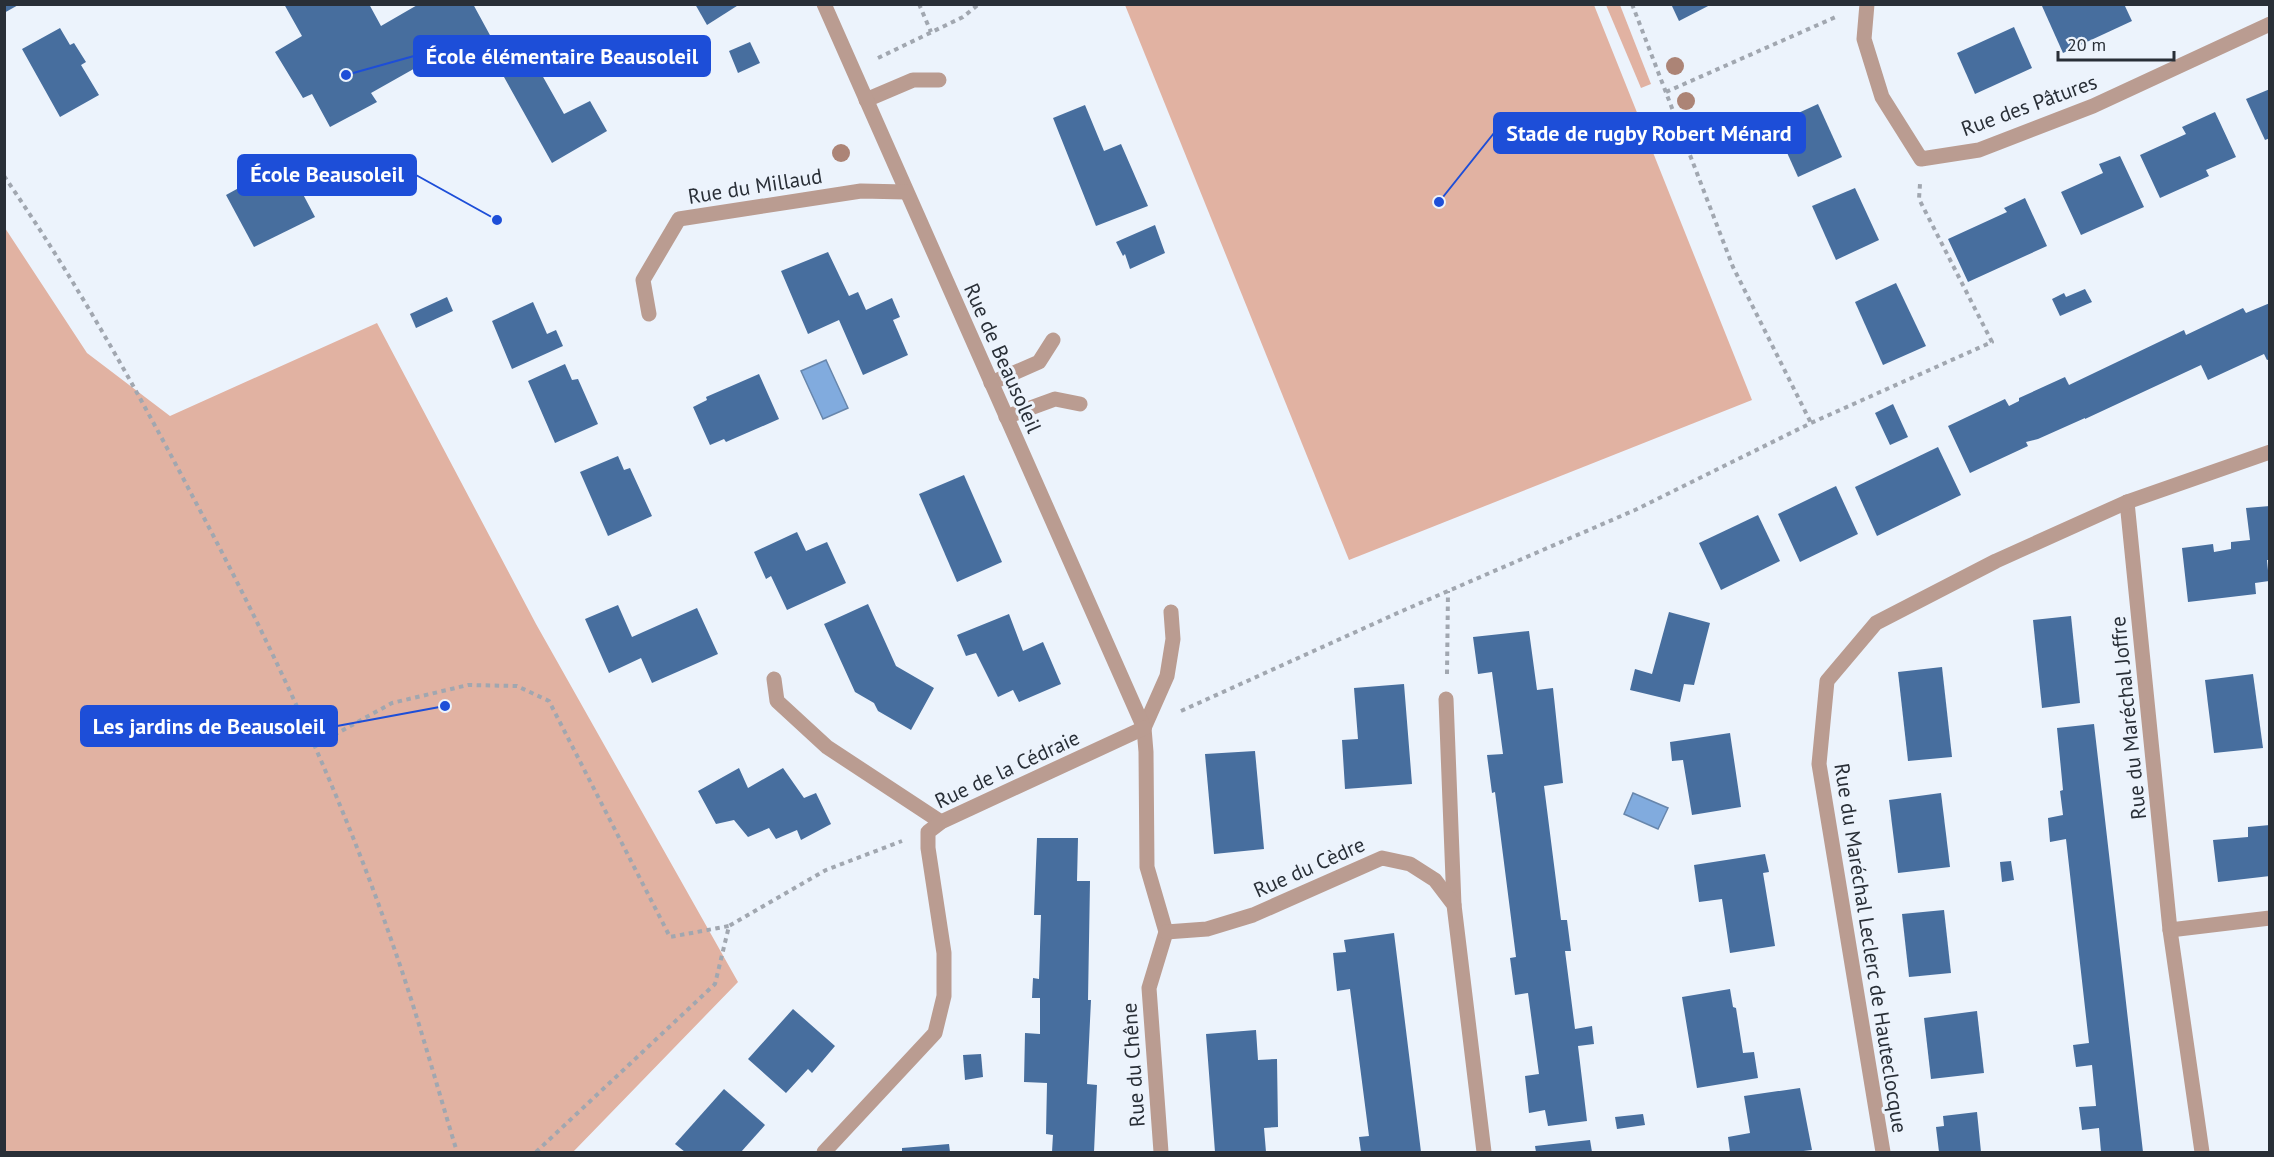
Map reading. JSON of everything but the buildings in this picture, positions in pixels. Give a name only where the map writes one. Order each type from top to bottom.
[{"type":"street","name":"Rue de Beausoleil","points":[[824,4],[1144,728]]},
{"type":"street","points":[[1867,4],[1864,39],[1882,97],[1921,159]]},
{"type":"street","name":"Rue des Pâtures","points":[[1921,159],[1979,150],[2000,142],[2093,106],[2270,24]]},
{"type":"street","points":[[866,100],[913,80],[939,80]]},
{"type":"street","name":"Rue du Millaud","points":[[649,314],[643,280],[679,219],[861,191],[906,192]]},
{"type":"street","points":[[991,383],[1039,362],[1053,340]]},
{"type":"street","points":[[1006,417],[1055,399],[1080,404]]},
{"type":"street","name":"Rue du Maréchal Leclerc de Hauteclocque","points":[[1883,1152],[1819,764],[1827,681],[1876,622],[1996,561],[2127,502],[2270,452]]},
{"type":"street","name":"Rue du Maréchal Joffre","points":[[2127,502],[2170,930],[2202,1152]]},
{"type":"street","points":[[1166,932],[1147,867],[1144,728],[1167,675],[1173,639],[1171,612]]},
{"type":"street","points":[[774,679],[777,701],[827,747],[941,822]]},
{"type":"street","points":[[1446,699],[1454,905],[1484,1152]]},
{"type":"street","name":"Rue de la Cédraie","points":[[824,1152],[935,1033],[944,996],[944,953],[928,848],[928,832],[941,822],[1144,728]]},
{"type":"street","name":"Rue du Cèdre","points":[[1166,932],[1207,929],[1253,915],[1382,858],[1410,864],[1435,880],[1454,905]]},
{"type":"street","points":[[2170,930],[2270,918]]},
{"type":"street","name":"Rue du Chêne","points":[[1161,1152],[1149,988],[1166,932]]},
{"type":"path","points":[[919,4],[931,32]]},
{"type":"path","points":[[853,71],[963,17],[979,4]]},
{"type":"path","points":[[1632,4],[1733,267],[1811,423]]},
{"type":"path","points":[[1666,92],[1843,14]]},
{"type":"path","points":[[1144,728],[1448,591],[1635,510],[1811,423],[1992,342],[1919,199],[1921,159]]},
{"type":"path","points":[[4,176],[31,214],[139,394],[245,596],[340,806],[390,935],[457,1152]]},
{"type":"path","points":[[1446,699],[1448,591]]},
{"type":"path","points":[[334,735],[392,704],[468,684],[517,686],[549,701],[670,937],[729,926],[826,870],[928,832]]},
{"type":"path","points":[[536,1152],[715,984],[729,926]]},
{"type":"shaded area","points":[[1125,5],[1594,5],[1752,400],[1349,560]]},
{"type":"shaded area","points":[[1606,5],[1620,5],[1651,84],[1641,88]]},
{"type":"shaded area","points":[[5,228],[87,353],[170,416],[377,323],[536,624],[738,982],[573,1152],[5,1152]]},
{"type":"water","points":[[826,360],[848,408],[823,419],[801,371]]},
{"type":"water","points":[[1633,793],[1668,808],[1658,829],[1624,814]]},
{"type":"place","name":"École élémentaire Beausoleil","points":[[346,75]]},
{"type":"place","name":"Stade de rugby Robert Ménard","points":[[1439,202]]},
{"type":"place","name":"École Beausoleil","points":[[497,220]]},
{"type":"place","name":"Les jardins de Beausoleil","points":[[445,706]]}]
